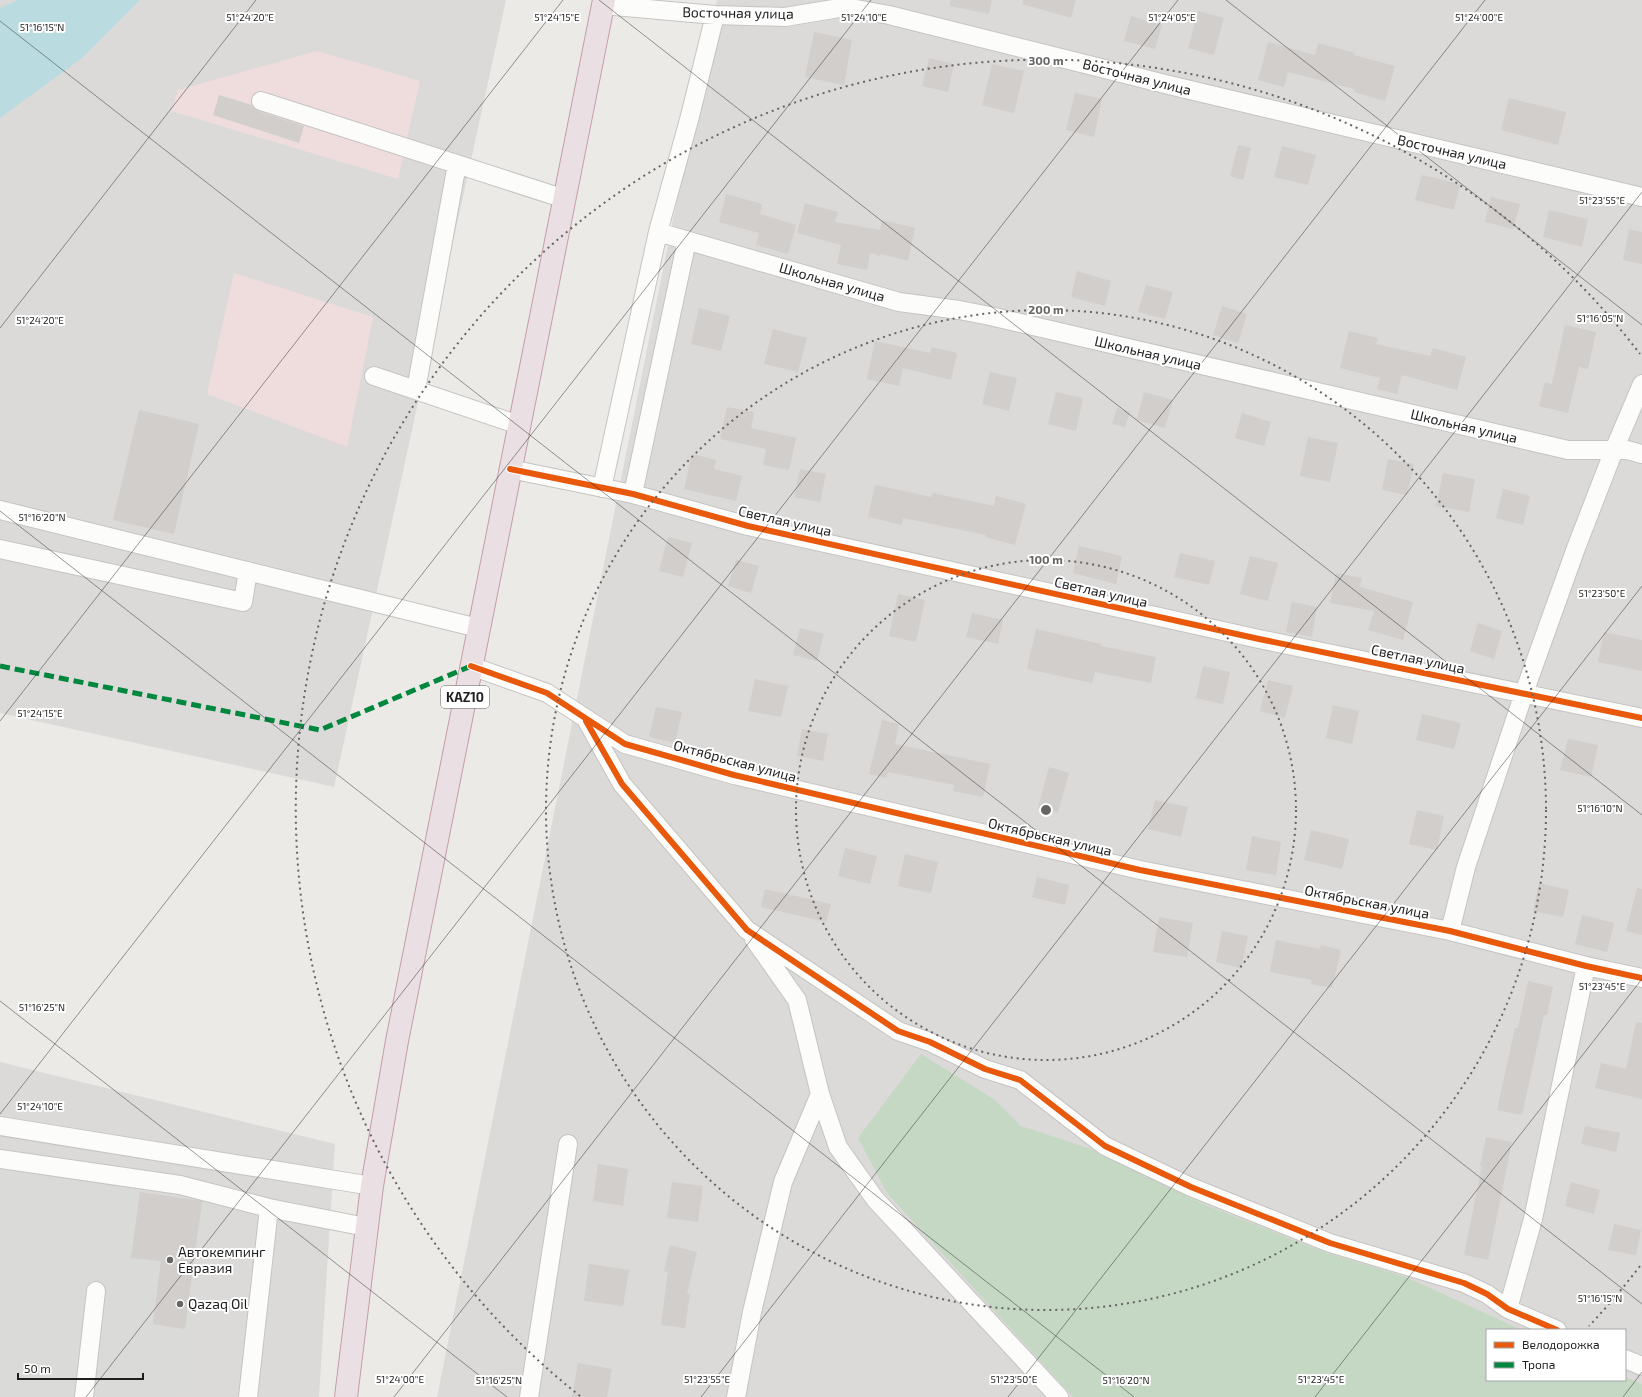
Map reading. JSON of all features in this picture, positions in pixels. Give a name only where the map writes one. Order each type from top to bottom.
[{"type":"highway","name":"KAZ10","points":[[346,1397],[366,1227],[397,1041],[603,2]]},
{"type":"street","name":"Восточная улица","points":[[603,2],[715,16],[785,16],[839,8],[850,8],[889,15],[1170,85],[1642,197]]},
{"type":"street","points":[[602,488],[658,232],[690,116],[715,16]]},
{"type":"street","points":[[260,101],[565,199]]},
{"type":"street","points":[[416,390],[457,164]]},
{"type":"street","name":"Школьная улица","points":[[658,232],[899,302],[959,310],[990,316],[1568,450],[1627,450],[1642,454]]},
{"type":"street","points":[[633,494],[687,240]]},
{"type":"street","points":[[374,376],[519,426]]},
{"type":"street","points":[[1450,931],[1466,867],[1524,693],[1576,548],[1614,450],[1642,384]]},
{"type":"street","name":"Светлая улица","points":[[510,469],[633,494],[748,526],[1259,639],[1642,718]]},
{"type":"street","points":[[0,510],[478,628]]},
{"type":"street","points":[[0,549],[243,602],[248,571]]},
{"type":"street","name":"Октябрьская улица","points":[[471,666],[546,693],[625,744],[734,775],[1140,870],[1450,931],[1586,966],[1642,978]]},
{"type":"street","points":[[585,718],[622,784],[747,930],[797,1000],[820,1094],[838,1147],[875,1199],[1059,1397]]},
{"type":"street","points":[[747,930],[898,1031],[930,1042],[985,1069],[1020,1080],[1105,1146],[1191,1187],[1330,1244],[1464,1283],[1488,1294],[1508,1309],[1555,1329]]},
{"type":"street","points":[[1508,1309],[1533,1219],[1586,966]]},
{"type":"street","points":[[736,1397],[752,1312],[783,1182],[820,1094]]},
{"type":"street","points":[[0,1126],[372,1186]]},
{"type":"street","points":[[529,1397],[568,1144]]},
{"type":"street","points":[[0,1159],[180,1185],[269,1208],[366,1227]]},
{"type":"street","points":[[248,1397],[269,1208]]},
{"type":"street","points":[[84,1397],[96,1291]]},
{"type":"street","points":[[1626,1359],[1642,1366]]},
{"type":"shaded area","points":[[0,0],[506,0],[334,787],[0,713]]},
{"type":"shaded area","points":[[717,0],[1642,0],[1642,1397],[437,1397]]},
{"type":"shaded area","points":[[317,51],[420,81],[398,179],[171,111],[178,90]]},
{"type":"shaded area","points":[[234,273],[373,317],[347,447],[207,394]]},
{"type":"shaded area","points":[[0,1062],[335,1144],[319,1397],[0,1397]]},
{"type":"shaded area","points":[[0,1168],[205,1198],[183,1397],[0,1397]]},
{"type":"green space","points":[[921,1054],[995,1100],[1021,1126],[1091,1149],[1203,1204],[1324,1252],[1406,1277],[1520,1329],[1486,1329],[1486,1381],[1626,1381],[1626,1377],[1642,1384],[1642,1397],[1073,1397],[887,1193],[858,1138]]},
{"type":"water","points":[[18,0],[140,0],[82,58],[0,118],[0,8]]},
{"type":"building","points":[[951,0],[992,0],[989,14],[950,6]]},
{"type":"building","points":[[1023,0],[1076,0],[1071,18],[1022,4]]},
{"type":"building","points":[[1198,11],[1224,18],[1214,55],[1188,48]]},
{"type":"building","points":[[1131,16],[1162,25],[1155,49],[1124,41]]},
{"type":"building","points":[[814,32],[852,40],[844,85],[805,77]]},
{"type":"building","points":[[1268,42],[1315,55],[1318,43],[1395,66],[1385,101],[1354,92],[1355,89],[1288,72],[1284,87],[1258,80]]},
{"type":"building","points":[[929,58],[954,64],[948,92],[922,86]]},
{"type":"building","points":[[992,64],[1024,71],[1014,113],[982,105]]},
{"type":"building","points":[[1075,93],[1102,99],[1094,137],[1066,130]]},
{"type":"building","points":[[219,95],[252,105],[258,111],[304,126],[299,143],[213,115]]},
{"type":"building","points":[[1509,98],[1566,112],[1558,145],[1501,130]]},
{"type":"building","points":[[1238,145],[1251,148],[1243,180],[1230,176]]},
{"type":"building","points":[[1282,146],[1316,155],[1308,185],[1274,177]]},
{"type":"building","points":[[1422,175],[1460,184],[1454,210],[1415,200]]},
{"type":"building","points":[[726,194],[762,204],[760,214],[796,225],[788,254],[756,245],[759,233],[719,222]]},
{"type":"building","points":[[1491,197],[1520,204],[1513,229],[1485,222]]},
{"type":"building","points":[[805,203],[838,212],[835,222],[880,230],[882,220],[915,228],[908,261],[881,254],[880,256],[870,253],[867,270],[837,264],[841,245],[797,233]]},
{"type":"building","points":[[1549,210],[1588,219],[1582,247],[1543,237]]},
{"type":"building","points":[[1629,229],[1642,232],[1642,264],[1623,260]]},
{"type":"building","points":[[1077,271],[1111,281],[1105,306],[1071,297]]},
{"type":"building","points":[[1146,285],[1173,292],[1165,319],[1138,312]]},
{"type":"building","points":[[1222,306],[1247,314],[1238,343],[1213,335]]},
{"type":"building","points":[[699,308],[730,316],[721,351],[691,344]]},
{"type":"building","points":[[1565,325],[1596,332],[1588,369],[1579,367],[1568,413],[1539,406],[1545,382],[1552,384]]},
{"type":"building","points":[[773,329],[807,338],[798,372],[764,364]]},
{"type":"building","points":[[1349,331],[1378,338],[1376,344],[1430,356],[1433,348],[1466,357],[1457,390],[1402,375],[1397,394],[1377,389],[1380,378],[1340,368]]},
{"type":"building","points":[[875,341],[930,353],[932,347],[957,353],[951,380],[903,368],[899,386],[867,379]]},
{"type":"building","points":[[990,372],[1017,378],[1009,411],[982,404]]},
{"type":"building","points":[[1056,392],[1083,398],[1076,431],[1048,424]]},
{"type":"building","points":[[1144,392],[1173,400],[1165,428],[1137,420]]},
{"type":"building","points":[[727,407],[754,412],[751,428],[796,438],[789,470],[763,465],[766,449],[720,439]]},
{"type":"building","points":[[1117,408],[1130,412],[1125,427],[1112,424]]},
{"type":"building","points":[[139,410],[199,424],[174,534],[113,520]]},
{"type":"building","points":[[1242,413],[1271,422],[1264,446],[1235,438]]},
{"type":"building","points":[[1308,437],[1338,443],[1330,482],[1300,476]]},
{"type":"building","points":[[692,454],[716,460],[714,469],[742,476],[736,501],[684,489]]},
{"type":"building","points":[[1388,459],[1414,464],[1407,495],[1382,490]]},
{"type":"building","points":[[800,469],[826,474],[820,502],[794,497]]},
{"type":"building","points":[[1443,473],[1475,479],[1469,512],[1436,506]]},
{"type":"building","points":[[875,485],[932,497],[933,493],[994,506],[996,496],[1026,504],[1015,545],[985,537],[986,535],[903,518],[902,525],[868,517]]},
{"type":"building","points":[[1503,489],[1530,496],[1523,525],[1496,518]]},
{"type":"building","points":[[668,537],[692,543],[683,577],[659,571]]},
{"type":"building","points":[[1079,546],[1122,556],[1116,584],[1073,573]]},
{"type":"building","points":[[1180,553],[1215,561],[1209,585],[1174,577]]},
{"type":"building","points":[[1250,556],[1278,563],[1268,601],[1240,594]]},
{"type":"building","points":[[736,560],[759,566],[751,593],[728,586]]},
{"type":"building","points":[[1336,573],[1362,578],[1360,587],[1413,602],[1403,640],[1368,630],[1374,611],[1330,603]]},
{"type":"building","points":[[898,594],[925,600],[916,642],[889,636]]},
{"type":"building","points":[[1292,602],[1317,607],[1312,637],[1286,632]]},
{"type":"building","points":[[972,613],[1003,620],[998,644],[966,637]]},
{"type":"building","points":[[1478,623],[1502,631],[1494,659],[1470,651]]},
{"type":"building","points":[[800,628],[824,634],[817,661],[793,655]]},
{"type":"building","points":[[1036,629],[1101,644],[1101,646],[1156,657],[1151,683],[1095,672],[1092,683],[1027,669]]},
{"type":"building","points":[[1604,632],[1642,640],[1642,671],[1598,662]]},
{"type":"building","points":[[1203,666],[1230,672],[1223,704],[1196,698]]},
{"type":"building","points":[[755,679],[788,686],[781,717],[748,711]]},
{"type":"building","points":[[1268,680],[1293,686],[1285,718],[1260,711]]},
{"type":"building","points":[[1333,705],[1359,711],[1352,744],[1326,738]]},
{"type":"building","points":[[656,707],[682,712],[675,743],[649,737]]},
{"type":"building","points":[[1422,714],[1461,723],[1454,749],[1416,740]]},
{"type":"building","points":[[882,720],[899,724],[895,744],[990,764],[983,797],[953,791],[954,785],[888,772],[886,778],[869,774]]},
{"type":"building","points":[[802,729],[828,734],[823,761],[797,756]]},
{"type":"building","points":[[1568,739],[1598,745],[1591,777],[1560,770]]},
{"type":"building","points":[[1049,767],[1069,773],[1058,813],[1038,808]]},
{"type":"building","points":[[1155,800],[1188,807],[1181,837],[1148,829]]},
{"type":"building","points":[[1417,810],[1444,816],[1437,850],[1409,844]]},
{"type":"building","points":[[1311,830],[1349,839],[1342,869],[1304,860]]},
{"type":"building","points":[[1252,836],[1281,842],[1276,875],[1246,870]]},
{"type":"building","points":[[845,848],[877,856],[870,884],[838,876]]},
{"type":"building","points":[[905,854],[938,862],[931,893],[898,886]]},
{"type":"building","points":[[1037,877],[1069,885],[1065,905],[1032,897]]},
{"type":"building","points":[[1539,883],[1569,890],[1563,917],[1533,911]]},
{"type":"building","points":[[1637,888],[1642,889],[1642,935],[1626,931]]},
{"type":"building","points":[[765,889],[831,904],[826,922],[761,907]]},
{"type":"building","points":[[1582,915],[1614,923],[1607,952],[1575,944]]},
{"type":"building","points":[[1159,917],[1193,923],[1187,957],[1153,952]]},
{"type":"building","points":[[1222,931],[1248,936],[1241,968],[1216,962]]},
{"type":"building","points":[[1276,940],[1320,949],[1321,945],[1341,950],[1332,988],[1311,984],[1312,980],[1270,972]]},
{"type":"building","points":[[1528,981],[1553,987],[1547,1015],[1544,1015],[1522,1115],[1497,1110],[1515,1028],[1518,1028]]},
{"type":"building","points":[[1636,1022],[1642,1023],[1642,1099],[1595,1088],[1601,1063],[1626,1069]]},
{"type":"building","points":[[1585,1126],[1620,1133],[1616,1152],[1581,1144]]},
{"type":"building","points":[[1486,1137],[1512,1142],[1488,1260],[1464,1255],[1482,1166],[1480,1166]]},
{"type":"building","points":[[598,1164],[628,1169],[623,1206],[593,1201]]},
{"type":"building","points":[[672,1182],[703,1186],[698,1222],[667,1218]]},
{"type":"building","points":[[1571,1182],[1600,1190],[1594,1214],[1565,1206]]},
{"type":"building","name":"Автокемпинг Евразия","points":[[140,1192],[202,1201],[185,1329],[153,1324],[161,1261],[131,1258]]},
{"type":"building","points":[[1614,1224],[1641,1230],[1636,1255],[1608,1250]]},
{"type":"building","points":[[670,1245],[697,1252],[687,1294],[690,1294],[685,1328],[661,1325],[668,1272],[664,1271]]},
{"type":"building","points":[[589,1264],[629,1270],[623,1306],[584,1301]]},
{"type":"building","points":[[578,1363],[612,1369],[607,1397],[572,1397]]},
{"type":"marked path","points":[[0,666],[320,730],[471,666]]},
{"type":"cycle path","points":[[510,469],[633,494],[748,526],[1259,639],[1642,718]]},
{"type":"cycle path","points":[[471,666],[547,693],[625,744],[734,775],[1140,870],[1450,931],[1586,966],[1642,978]]},
{"type":"cycle path","points":[[586,721],[622,784],[747,930],[898,1031],[930,1042],[985,1069],[1020,1080],[1105,1146],[1191,1187],[1330,1243],[1464,1283],[1487,1294],[1508,1309],[1555,1329]]},
{"type":"place","name":"Автокемпинг Евразия","points":[[170,1260]]},
{"type":"place","name":"Qazaq Oil","points":[[180,1304]]}]
